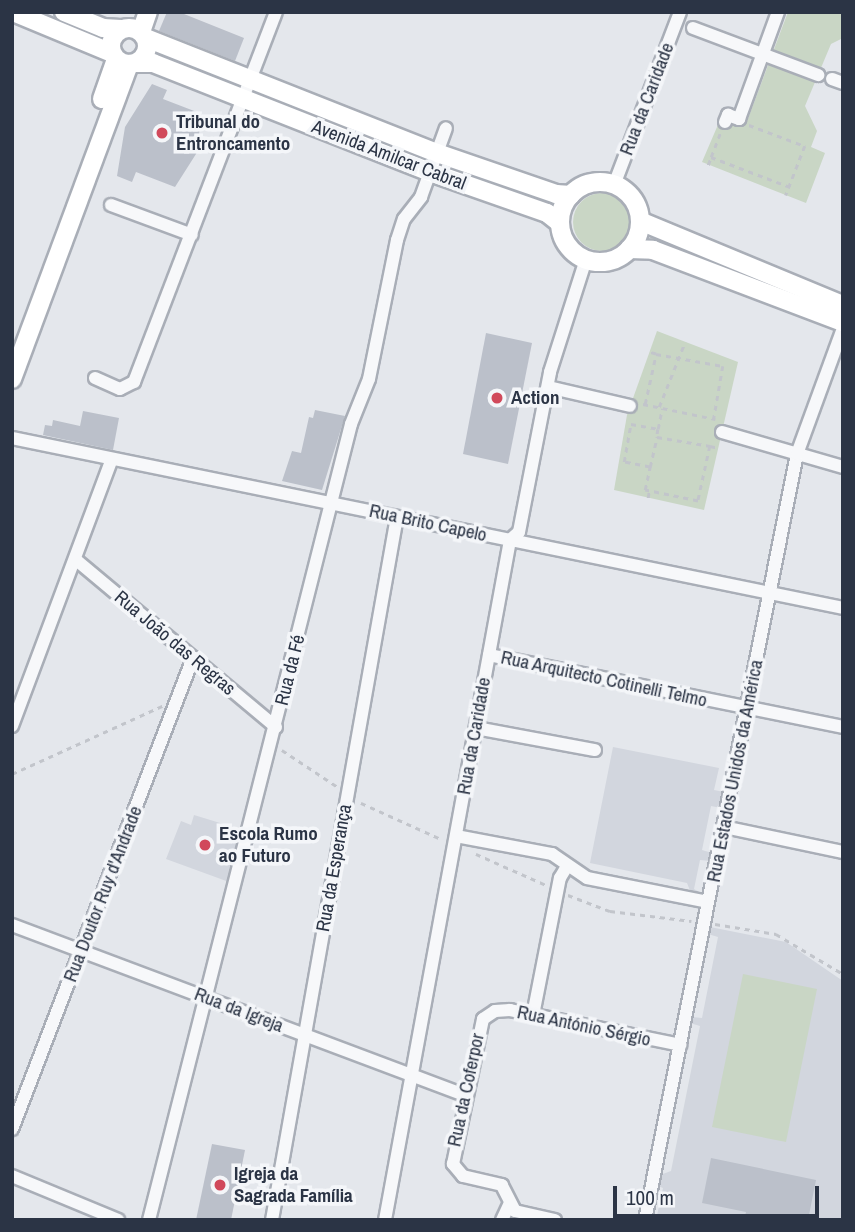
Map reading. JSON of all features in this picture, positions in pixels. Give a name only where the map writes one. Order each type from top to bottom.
[{"type":"street","name":"Avenida Amilcar Cabral","points":[[13,12],[123,60],[153,63],[430,172],[547,212],[560,223]]},
{"type":"street","name":"Avenida Amilcar Cabral","points":[[64,12],[103,28],[134,28],[250,81],[437,153],[554,193],[571,195]]},
{"type":"street","points":[[12,379],[123,60],[112,36],[134,28],[148,12]]},
{"type":"street","points":[[95,378],[120,388],[134,382],[276,12]]},
{"type":"street","name":"Rua da Caridade","points":[[614,185],[680,12]]},
{"type":"street","points":[[725,122],[728,115],[739,119],[778,12]]},
{"type":"street","points":[[12,346],[123,60],[147,49],[134,28]]},
{"type":"street","points":[[693,28],[818,75]]},
{"type":"street","name":"Rua da Fé","points":[[149,1220],[333,504],[351,424],[369,379],[397,240],[430,172],[446,128]]},
{"type":"street","points":[[629,249],[640,220],[632,199],[614,185],[591,183],[571,195],[560,223],[568,245],[586,259],[609,261],[629,249],[653,250],[843,322]]},
{"type":"street","points":[[111,205],[192,235]]},
{"type":"street","points":[[640,220],[843,305]]},
{"type":"street","name":"Rua da Caridade","points":[[385,1220],[510,540],[519,532],[548,387],[586,259]]},
{"type":"street","name":"Rua Estados Unidos da América","points":[[645,1220],[797,454],[843,328]]},
{"type":"street","points":[[548,387],[630,407]]},
{"type":"street","points":[[724,426],[797,454],[843,467]]},
{"type":"street","name":"Rua Brito Capelo","points":[[12,438],[843,608]]},
{"type":"street","points":[[12,726],[112,459]]},
{"type":"street","name":"Rua da Esperança","points":[[272,1220],[397,517]]},
{"type":"street","name":"Rua João das Regras","points":[[75,559],[193,658],[274,733]]},
{"type":"street","name":"Rua Arquitecto Cotinelli Telmo","points":[[489,655],[843,727]]},
{"type":"street","name":"Rua Doutor Ruy d'Andrade","points":[[12,1129],[193,658]]},
{"type":"street","points":[[476,728],[595,750]]},
{"type":"street","points":[[724,827],[843,852]]},
{"type":"street","points":[[455,840],[548,853],[566,868],[587,878],[708,902]]},
{"type":"street","points":[[533,1015],[558,890],[566,868]]},
{"type":"street","name":"Rua da Igreja","points":[[12,925],[465,1095]]},
{"type":"street","name":"Rua António Sérgio","points":[[489,1014],[503,1010],[680,1045]]},
{"type":"street","name":"Rua da Coferpor","points":[[489,1014],[477,1032],[452,1159],[455,1169],[502,1185],[509,1205]]},
{"type":"street","points":[[12,1176],[118,1220]]},
{"type":"street","points":[[502,1220],[509,1205],[519,1212],[555,1220]]},
{"type":"street","points":[[85,1220],[99,1212]]},
{"type":"path","points":[[708,165],[725,122]]},
{"type":"path","points":[[746,124],[805,146],[786,195]]},
{"type":"path","points":[[711,157],[790,187]]},
{"type":"path","points":[[685,342],[661,408],[645,490],[698,500],[710,446]]},
{"type":"path","points":[[649,352],[723,366],[714,418]]},
{"type":"path","points":[[630,407],[640,409],[645,404],[656,354]]},
{"type":"path","points":[[645,404],[714,418],[724,426]]},
{"type":"path","points":[[650,467],[621,462],[631,424],[658,429]]},
{"type":"path","points":[[657,437],[719,448]]},
{"type":"path","points":[[648,498],[649,491]]},
{"type":"path","points":[[12,774],[158,707],[175,705]]},
{"type":"path","points":[[274,733],[277,747],[348,794],[455,840],[558,890],[610,911],[705,922],[776,934],[843,974]]},
{"type":"shaded area","points":[[613,747],[719,768],[714,790],[724,792],[721,808],[711,806],[702,850],[712,853],[711,861],[700,860],[694,889],[703,894],[691,893],[687,883],[590,863]]},
{"type":"shaded area","name":"Escola Rumo ao Futuro","points":[[194,815],[243,830],[229,882],[166,859],[181,821],[191,825]]},
{"type":"shaded area","points":[[710,927],[786,942],[843,981],[843,1220],[656,1220],[663,1188],[658,1186],[660,1175],[671,1171],[700,1026],[690,1023],[692,1017],[702,1018],[718,937],[708,934]]},
{"type":"green space","points":[[788,12],[843,12],[843,38],[831,44],[805,106],[817,131],[811,147],[825,153],[806,203],[702,162],[720,120],[746,124]]},
{"type":"green space","points":[[602,193],[613,195],[626,206],[631,222],[629,233],[618,246],[602,251],[591,249],[578,238],[573,222],[575,211],[586,198]]},
{"type":"green space","points":[[657,331],[738,362],[704,510],[614,490],[627,415]]},
{"type":"green space","points":[[743,974],[817,989],[786,1142],[712,1127]]},
{"type":"building","points":[[167,12],[179,12],[244,38],[235,61],[159,31]]},
{"type":"building","name":"Tribunal do Entroncamento","points":[[152,84],[167,90],[163,99],[202,114],[196,154],[175,187],[136,172],[132,182],[117,176],[125,127]]},
{"type":"building","name":"Action","points":[[486,333],[532,343],[508,464],[463,454]]},
{"type":"building","points":[[315,410],[345,416],[322,490],[282,481],[292,451],[301,453],[309,417],[313,418]]},
{"type":"building","points":[[83,411],[119,418],[113,450],[43,435],[45,425],[52,426],[53,420],[80,426]]},
{"type":"building","name":"Igreja da Sagrada Família","points":[[212,1144],[245,1150],[231,1220],[196,1220]]},
{"type":"building","points":[[711,1158],[816,1180],[808,1220],[762,1215],[761,1220],[744,1220],[746,1212],[702,1203]]},
{"type":"place","name":"Tribunal do Entroncamento","points":[[162,133]]},
{"type":"place","name":"Action","points":[[497,398]]},
{"type":"place","name":"Escola Rumo ao Futuro","points":[[205,845]]},
{"type":"place","name":"Igreja da Sagrada Família","points":[[220,1185]]}]
